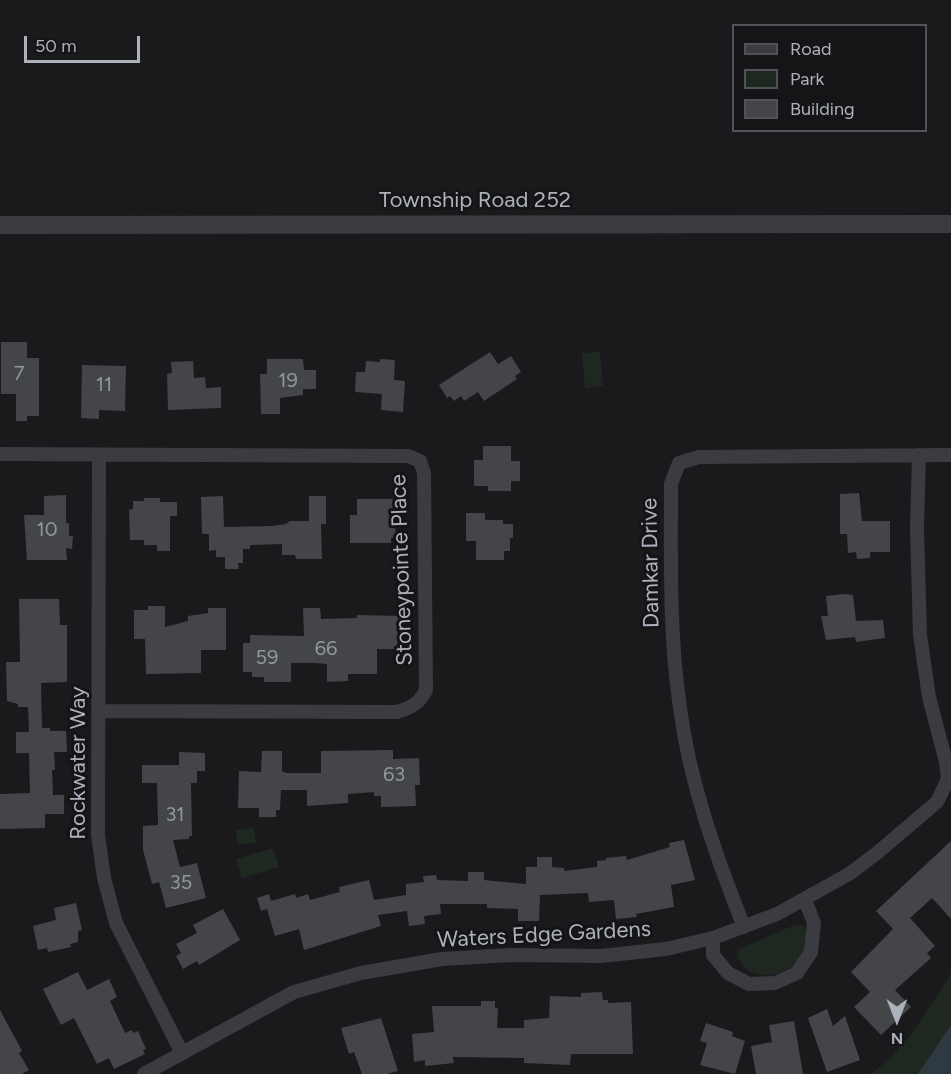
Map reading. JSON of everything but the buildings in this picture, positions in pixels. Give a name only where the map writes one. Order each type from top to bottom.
[{"type":"street","name":"Township Road 252","points":[[0,225],[951,224]]},
{"type":"street","name":"Stoneypointe Place","points":[[0,454],[408,456],[420,461],[424,473],[426,678],[426,690],[422,699],[397,712],[99,711]]},
{"type":"street","name":"Rockwater Way","points":[[99,455],[98,835],[104,878],[116,923],[182,1053]]},
{"type":"street","name":"Waters Edge Gardens","points":[[144,1074],[294,992],[361,973],[442,959],[512,955],[601,956],[666,949],[714,938],[805,900],[849,874],[910,826],[937,802],[948,779],[946,762],[929,697],[920,635],[917,528],[919,455]]},
{"type":"street","name":"Damkar Drive","points":[[744,927],[707,828],[680,708],[671,608],[671,484],[679,463],[699,457],[951,455]]},
{"type":"street","points":[[714,938],[712,955],[728,973],[749,984],[775,982],[797,973],[811,952],[814,923],[805,900]]},
{"type":"green space","points":[[600,352],[603,386],[585,388],[582,353]]},
{"type":"green space","points":[[254,828],[256,843],[237,844],[236,830]]},
{"type":"green space","points":[[273,848],[279,867],[242,878],[236,859]]},
{"type":"green space","points":[[797,924],[806,927],[807,942],[802,956],[793,966],[767,975],[754,973],[744,966],[737,954],[739,949]]},
{"type":"green space","points":[[951,974],[951,1074],[870,1074],[906,1041]]},
{"type":"shaded area","points":[[951,1025],[951,1074],[918,1074]]}]
